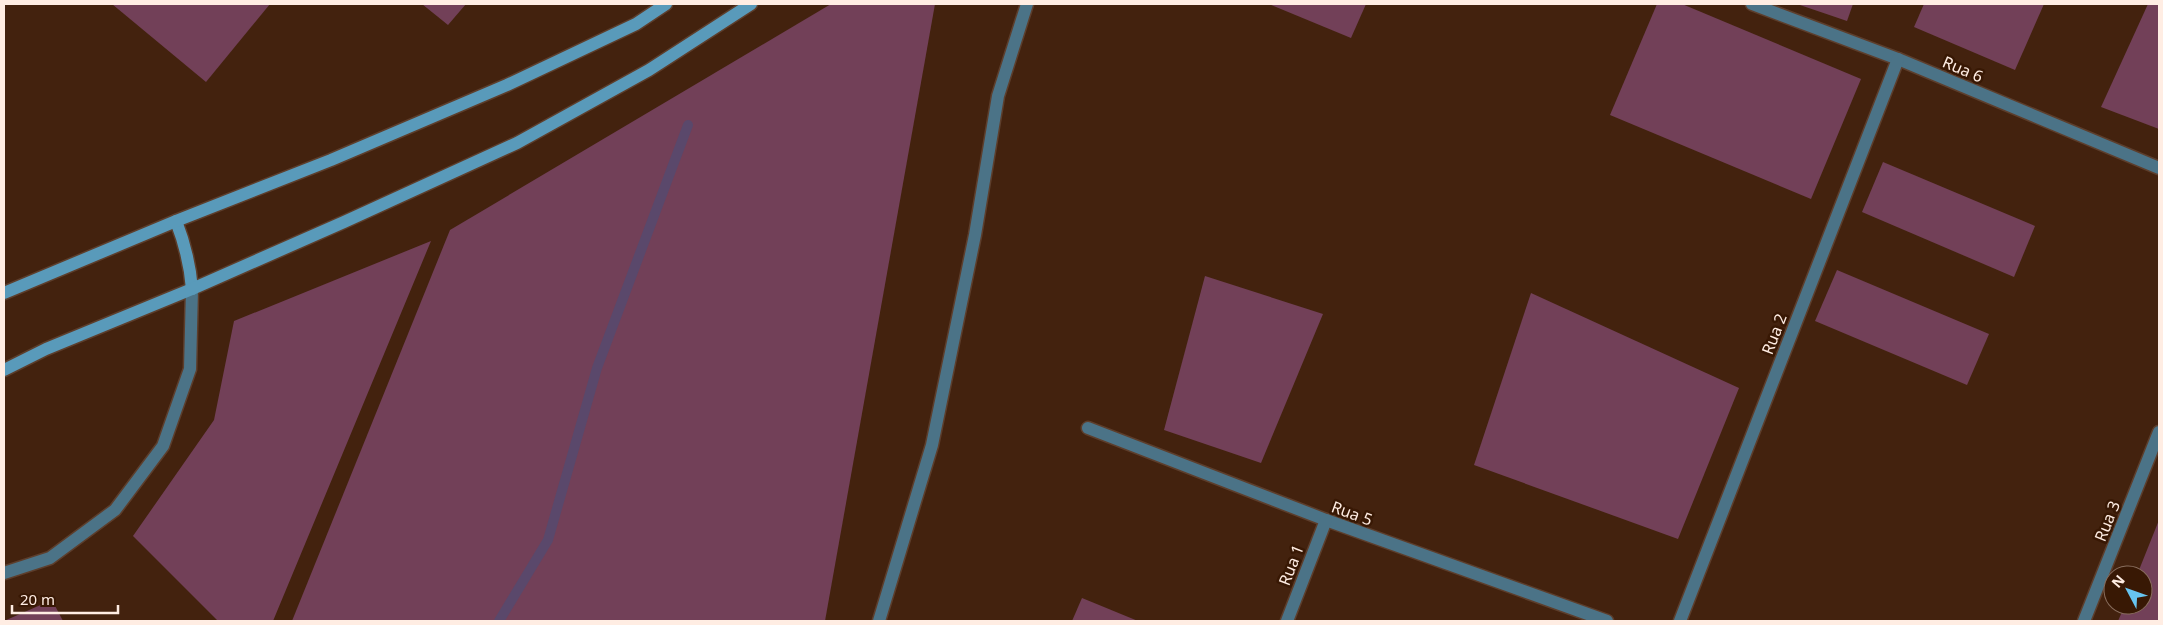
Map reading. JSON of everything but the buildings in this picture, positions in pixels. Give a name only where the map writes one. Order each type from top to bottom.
[{"type":"street","points":[[4,292],[331,160],[507,85],[636,24],[666,4]]},
{"type":"street","points":[[4,370],[46,349],[192,288],[516,143],[649,70],[751,4]]},
{"type":"street","points":[[879,621],[932,445],[975,235],[998,96],[1027,4]]},
{"type":"street","name":"Rua 6","points":[[1752,4],[1898,59],[2159,168]]},
{"type":"street","name":"Rua 2","points":[[1680,621],[1898,59]]},
{"type":"street","points":[[4,573],[50,558],[115,510],[164,446],[190,369],[192,288],[190,266],[185,242],[176,222]]},
{"type":"street","name":"Rua 5","points":[[1088,428],[1326,520],[1608,621]]},
{"type":"street","name":"Rua 3","points":[[2084,621],[2159,432]]},
{"type":"street","name":"Rua 1","points":[[1287,621],[1326,520]]},
{"type":"shaded area","points":[[112,4],[270,4],[206,82]]},
{"type":"shaded area","points":[[422,4],[466,4],[448,25]]},
{"type":"shaded area","points":[[831,4],[935,4],[825,621],[292,621],[450,230]]},
{"type":"shaded area","points":[[1269,4],[1366,4],[1351,38]]},
{"type":"shaded area","points":[[1657,4],[1682,4],[1861,79],[1811,199],[1610,115]]},
{"type":"shaded area","points":[[1797,4],[1853,4],[1847,21]]},
{"type":"shaded area","points":[[1924,4],[2044,4],[2015,70],[1914,27]]},
{"type":"shaded area","points":[[2148,4],[2159,4],[2159,129],[2101,107]]},
{"type":"shaded area","points":[[1883,162],[2035,226],[2014,277],[1862,212]]},
{"type":"shaded area","points":[[431,241],[273,621],[218,621],[133,536],[214,420],[234,321]]},
{"type":"shaded area","points":[[1837,270],[1989,334],[1967,385],[1815,321]]},
{"type":"shaded area","points":[[1205,276],[1323,314],[1261,463],[1164,430]]},
{"type":"shaded area","points":[[1531,293],[1739,388],[1678,539],[1474,465]]},
{"type":"shaded area","points":[[2159,520],[2159,621],[2118,621],[2121,615],[2153,615],[2153,565],[2141,565]]},
{"type":"shaded area","points":[[1082,598],[1138,621],[1072,621]]},
{"type":"shaded area","points":[[52,600],[63,621],[4,621]]},
{"type":"waterway","points":[[499,621],[548,540],[597,368],[688,125]]}]
